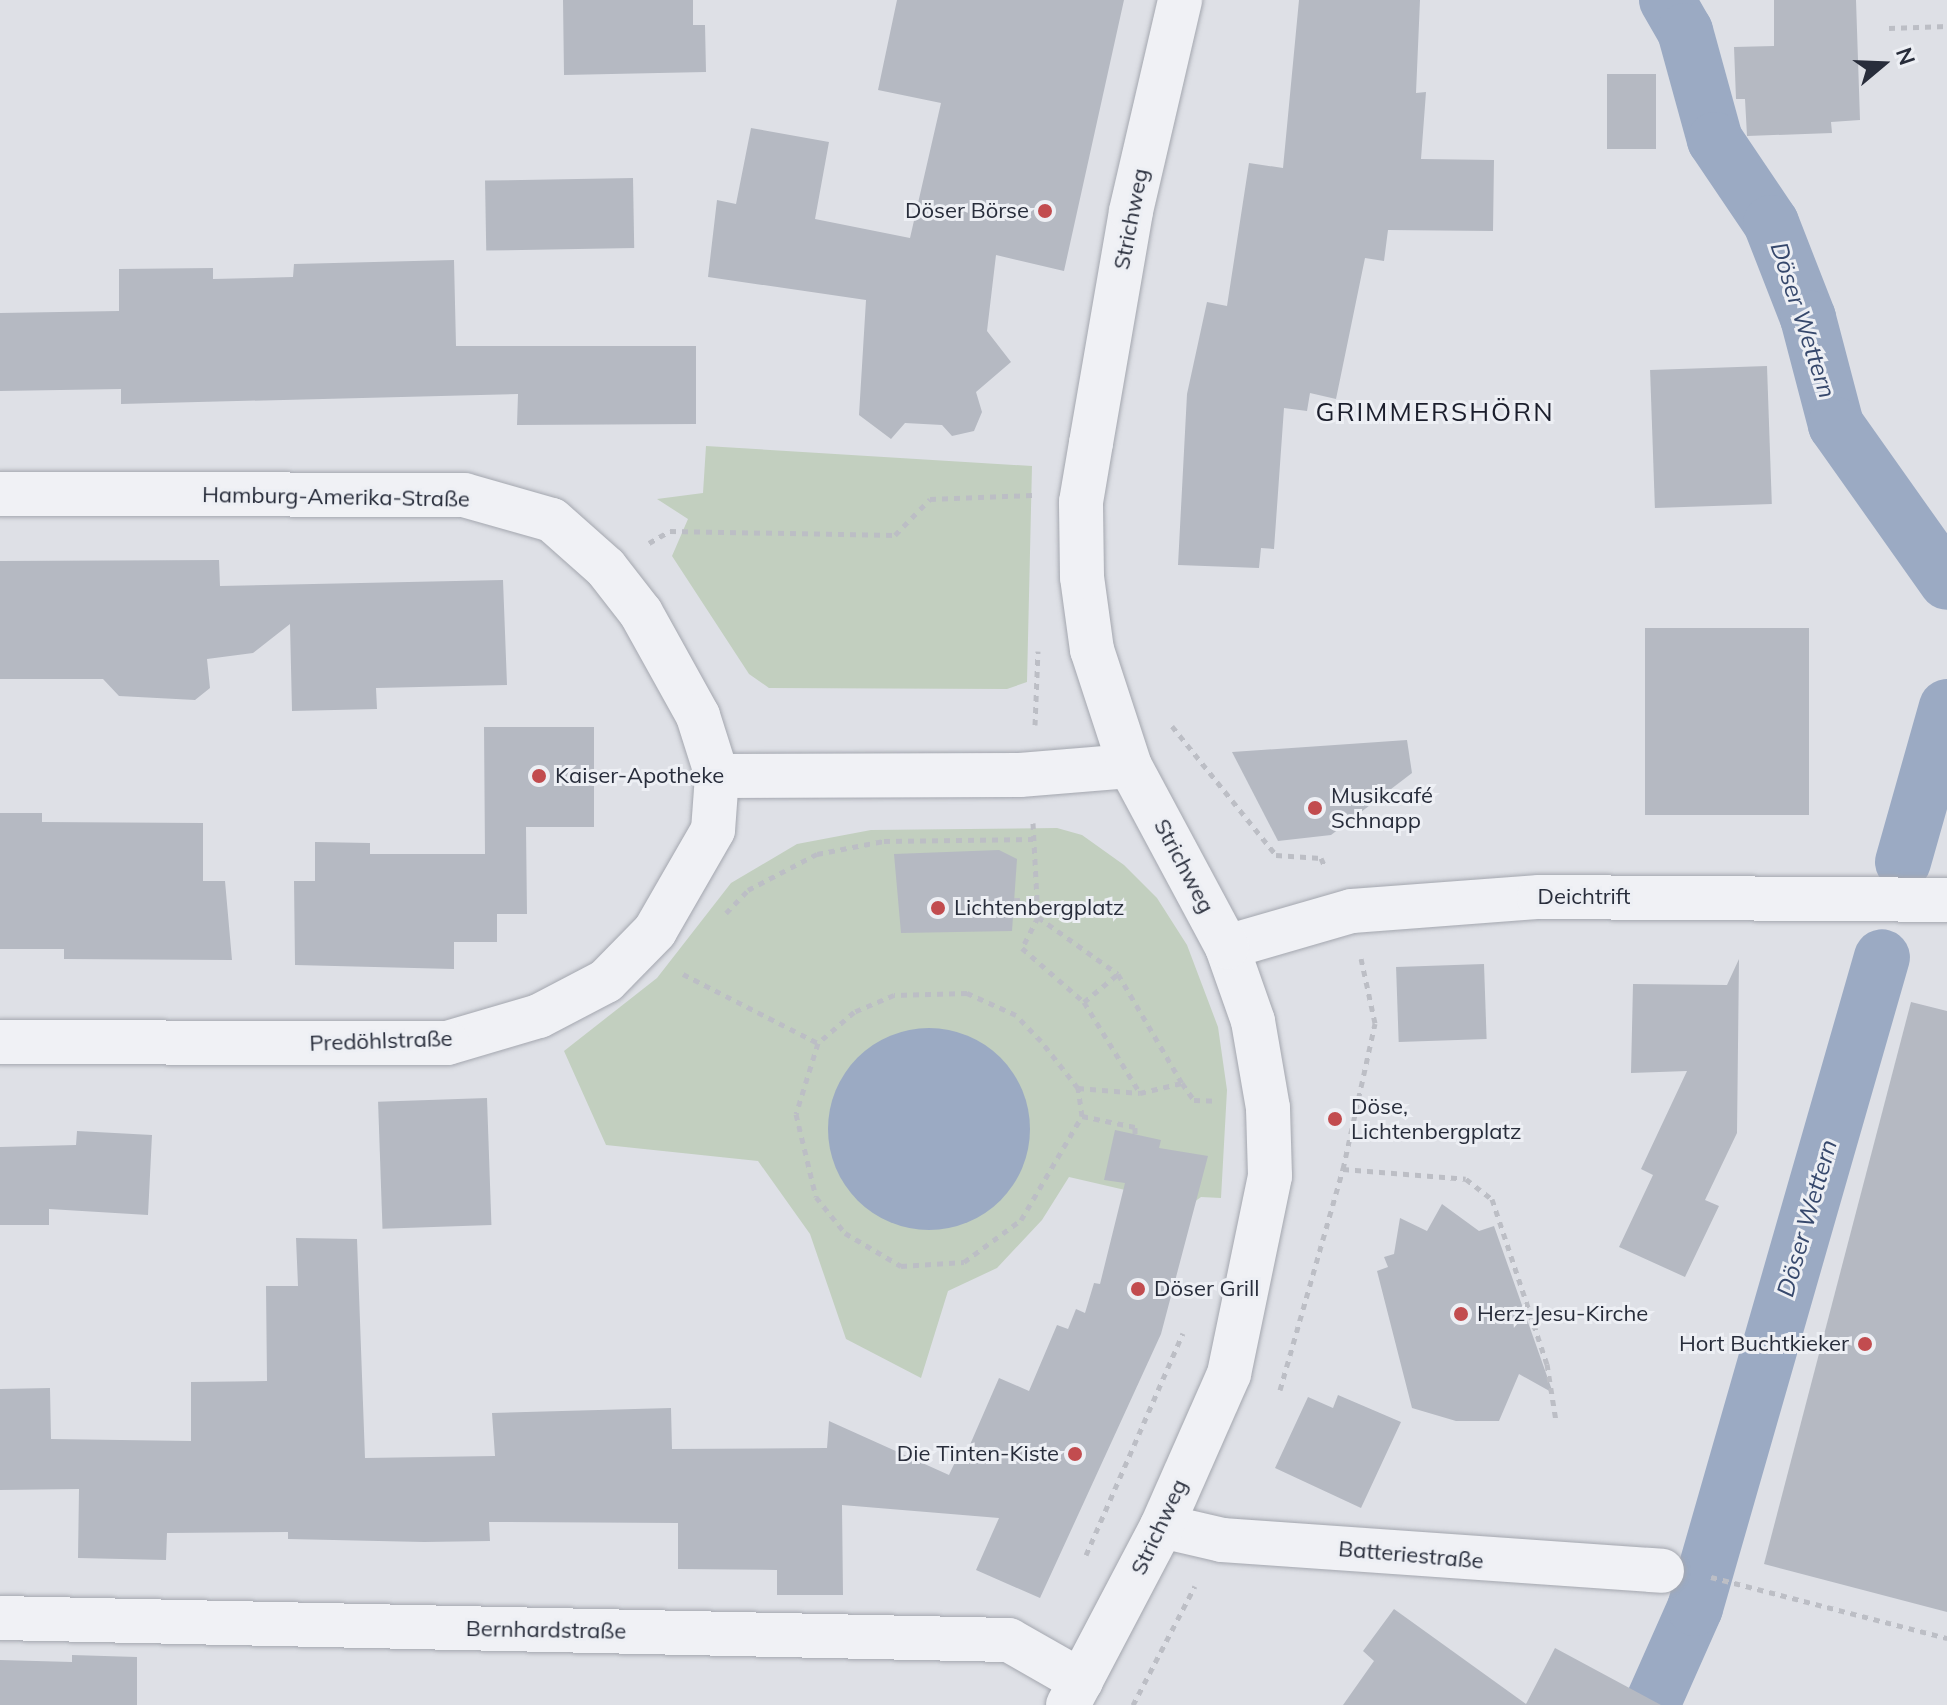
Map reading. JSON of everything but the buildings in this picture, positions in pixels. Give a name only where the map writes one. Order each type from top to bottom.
[{"type":"street","name":"Strichweg","points":[[1074,1693],[1162,1526],[1229,1374],[1270,1176],[1268,1108],[1253,1021],[1227,947],[1130,766],[1092,650],[1082,577],[1081,502],[1130,219],[1180,0]]},
{"type":"street","name":"Hamburg-Amerika-Straße","points":[[0,494],[464,495],[552,520],[606,568],[641,613],[698,716],[717,776]]},
{"type":"street","points":[[717,776],[1034,775],[1130,766]]},
{"type":"street","name":"Predöhlstraße","points":[[0,1042],[447,1043],[539,1016],[606,981],[655,931],[713,830],[717,776]]},
{"type":"street","name":"Deichtrift","points":[[1227,947],[1343,913],[1539,897],[1947,900]]},
{"type":"street","name":"Batteriestraße","points":[[1162,1526],[1222,1540],[1662,1571]]},
{"type":"street","name":"Bernhardstraße","points":[[0,1618],[1009,1640],[1074,1693]]},
{"type":"path","points":[[1889,28],[1947,26]]},
{"type":"path","points":[[670,531],[895,535],[930,499],[1033,495],[1034,509]]},
{"type":"path","points":[[1039,644],[1033,839],[1038,917],[1022,948],[1084,1002],[1140,1093]]},
{"type":"path","points":[[1164,715],[1276,855],[1321,858],[1373,991],[1375,1023],[1343,1169],[1466,1179],[1492,1199],[1547,1364],[1556,1421]]},
{"type":"path","points":[[721,919],[748,890],[817,854],[884,841],[1033,839]]},
{"type":"path","points":[[1014,900],[1037,901]]},
{"type":"path","points":[[1038,917],[1118,974],[1194,1100],[1221,1101],[1222,1111]]},
{"type":"path","points":[[684,959],[675,969],[818,1043]]},
{"type":"path","points":[[1084,1002],[1118,974]]},
{"type":"path","points":[[967,993],[1016,1015],[1078,1088],[1082,1116],[1010,1229],[964,1262],[901,1266],[845,1233],[816,1197],[796,1114],[818,1043],[854,1012],[894,995],[967,993]]},
{"type":"path","points":[[1078,1088],[1140,1093],[1182,1083]]},
{"type":"path","points":[[1082,1116],[1135,1127],[1135,1134]]},
{"type":"path","points":[[1081,1566],[1187,1323]]},
{"type":"path","points":[[1731,1580],[1947,1638]]},
{"type":"green space","points":[[706,446],[1032,466],[1027,682],[1007,689],[769,688],[749,674],[672,556],[688,519],[657,499],[703,493]]},
{"type":"green space","name":"Lichtenbergplatz","points":[[1057,828],[1082,835],[1124,865],[1157,898],[1187,945],[1218,1027],[1227,1090],[1221,1198],[1201,1197],[1190,1205],[1069,1177],[1042,1220],[997,1268],[948,1291],[921,1378],[846,1339],[810,1234],[758,1161],[606,1145],[564,1051],[657,978],[731,883],[797,844],[871,830]]},
{"type":"water","points":[[929,1028],[968,1036],[1000,1058],[1022,1090],[1030,1129],[1022,1168],[1000,1200],[968,1222],[929,1230],[890,1222],[858,1200],[836,1168],[828,1129],[836,1090],[858,1058],[890,1036]]},
{"type":"waterway","name":"Döser Wettern","points":[[1667,0],[1685,31],[1715,140],[1771,223],[1808,318],[1836,425],[1947,582]]},
{"type":"waterway","name":"Döser Wettern","points":[[1903,862],[1947,707]]},
{"type":"waterway","name":"Döser Wettern","points":[[1652,1705],[1695,1608],[1882,957]]},
{"type":"place","name":"Döser Börse","points":[[1045,211]]},
{"type":"place","name":"Kaiser-Apotheke","points":[[539,776]]},
{"type":"place","name":"Musikcafé Schnapp","points":[[1315,808]]},
{"type":"place","name":"Lichtenbergplatz","points":[[938,908]]},
{"type":"place","name":"Döse, Lichtenbergplatz","points":[[1335,1119]]},
{"type":"place","name":"Döser Grill","points":[[1138,1289]]},
{"type":"place","name":"Herz-Jesu-Kirche","points":[[1461,1314]]},
{"type":"place","name":"Hort Buchtkieker","points":[[1865,1344]]},
{"type":"place","name":"Die Tinten-Kiste","points":[[1075,1454]]},
{"type":"district","name":"GRIMMERSHÖRN","points":[[1435,412]]}]
